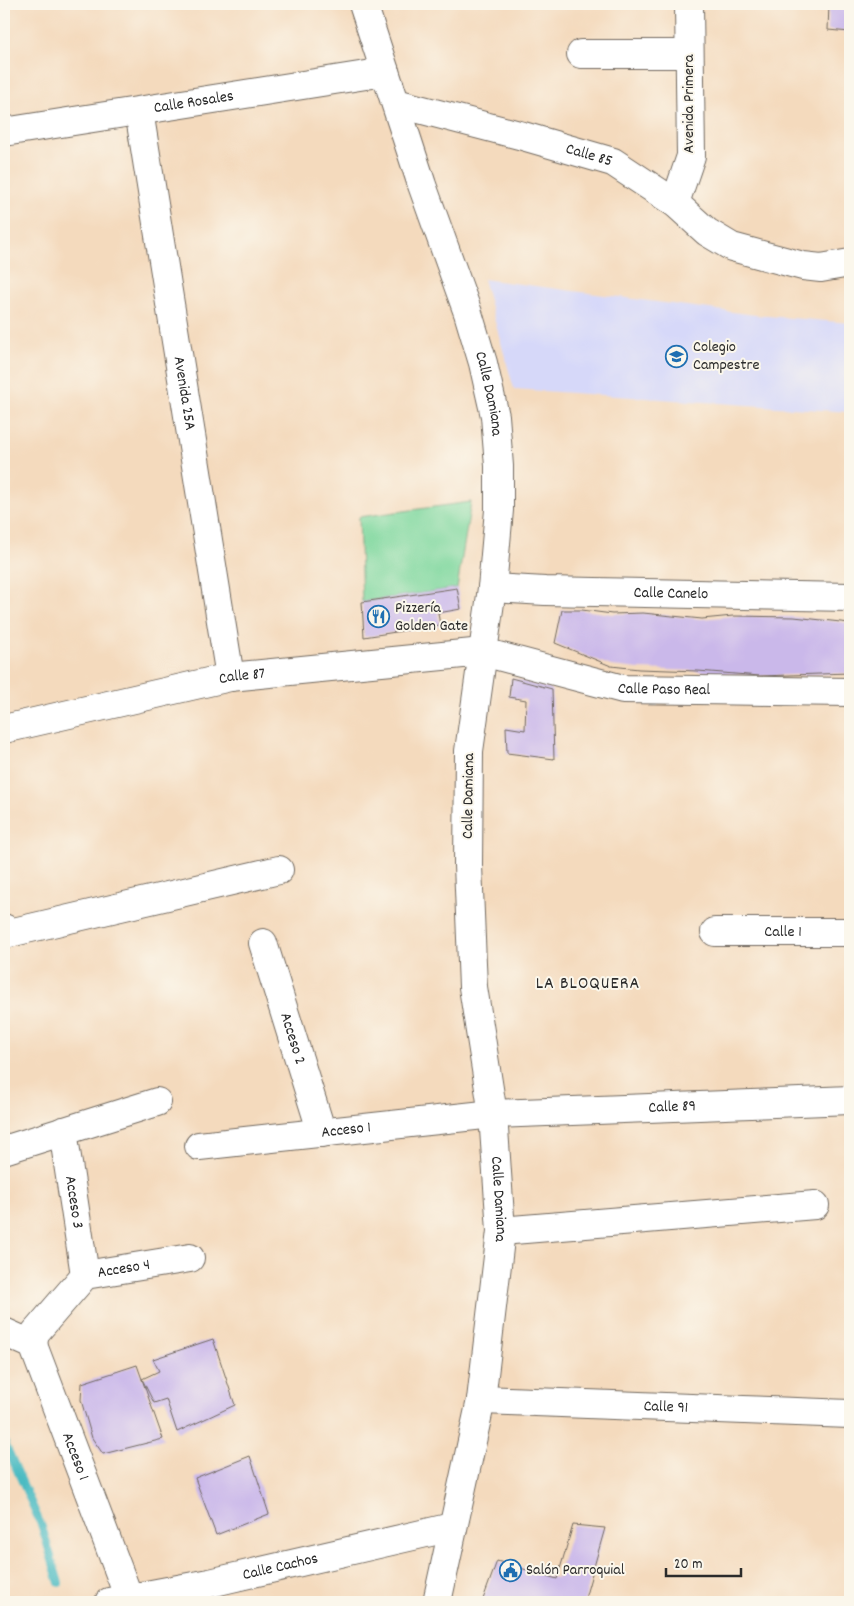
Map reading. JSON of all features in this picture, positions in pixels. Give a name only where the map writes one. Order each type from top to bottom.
[{"type":"street","name":"Calle Damiana","points":[[363,4],[422,185],[468,313],[483,363],[495,416],[499,466],[499,510],[492,588],[469,751],[468,865],[473,987],[493,1114],[502,1230],[481,1400],[437,1602]]},
{"type":"street","name":"Avenida Primera","points":[[675,203],[691,156],[689,4]]},
{"type":"street","points":[[581,54],[689,54]]},
{"type":"street","name":"Calle Rosales","points":[[4,132],[385,72]]},
{"type":"street","name":"Calle 85","points":[[396,103],[613,162],[675,203],[707,232],[732,247],[803,266],[821,268],[850,263]]},
{"type":"street","name":"Avenida 25A","points":[[139,111],[230,677]]},
{"type":"street","name":"Calle Canelo","points":[[492,588],[545,591],[850,597]]},
{"type":"street","name":"Calle 87","points":[[4,729],[230,677],[483,652]]},
{"type":"street","name":"Calle Paso Real","points":[[483,652],[623,689],[850,692]]},
{"type":"street","points":[[4,928],[5,934],[279,870]]},
{"type":"street","name":"Calle 1","points":[[715,932],[850,932]]},
{"type":"street","name":"Acceso 2","points":[[263,943],[322,1133]]},
{"type":"street","name":"Calle 89","points":[[493,1114],[850,1100]]},
{"type":"street","points":[[4,1150],[157,1102]]},
{"type":"street","name":"Acceso 1","points":[[199,1146],[493,1114]]},
{"type":"street","name":"Acceso 3","points":[[63,1131],[85,1275]]},
{"type":"street","points":[[502,1230],[815,1205]]},
{"type":"street","name":"Acceso 4","points":[[32,1345],[35,1333],[85,1275],[190,1258]]},
{"type":"street","points":[[4,1332],[32,1345]]},
{"type":"street","name":"Acceso 1","points":[[32,1345],[118,1600]]},
{"type":"street","name":"Calle 91","points":[[481,1400],[850,1414]]},
{"type":"street","name":"Calle Cachos","points":[[118,1600],[210,1583],[452,1527]]},
{"type":"shaded area","name":"Colegio Campestre","points":[[483,279],[755,315],[850,323],[850,412],[514,389]]},
{"type":"green space","points":[[471,502],[457,588],[362,602],[359,517]]},
{"type":"building","points":[[829,4],[850,4],[850,32],[828,30]]},
{"type":"building","points":[[457,588],[461,609],[438,613],[440,625],[364,637],[362,602]]},
{"type":"building","points":[[562,610],[582,610],[612,614],[643,613],[702,619],[733,616],[794,617],[850,623],[850,673],[760,676],[611,666],[555,643]]},
{"type":"building","points":[[511,678],[552,689],[554,759],[507,753],[506,727],[525,730],[526,700],[509,697]]},
{"type":"building","points":[[213,1339],[235,1405],[177,1432],[166,1399],[154,1403],[142,1379],[159,1371],[153,1359]]},
{"type":"building","points":[[137,1365],[163,1439],[103,1454],[92,1438],[81,1400],[82,1383]]},
{"type":"building","points":[[250,1456],[269,1514],[216,1535],[195,1478]]},
{"type":"building","name":"Salón Parroquial","points":[[573,1525],[605,1528],[584,1602],[482,1602],[497,1561],[557,1579]]},
{"type":"waterway","points":[[4,1441],[42,1527],[59,1583]]},
{"type":"place","name":"Colegio Campestre","points":[[677,356]]},
{"type":"place","name":"Pizzería Golden Gate","points":[[379,617]]},
{"type":"place","name":"Salón Parroquial","points":[[510,1570]]},
{"type":"district","name":"LA BLOQUERA","points":[[588,984]]}]
